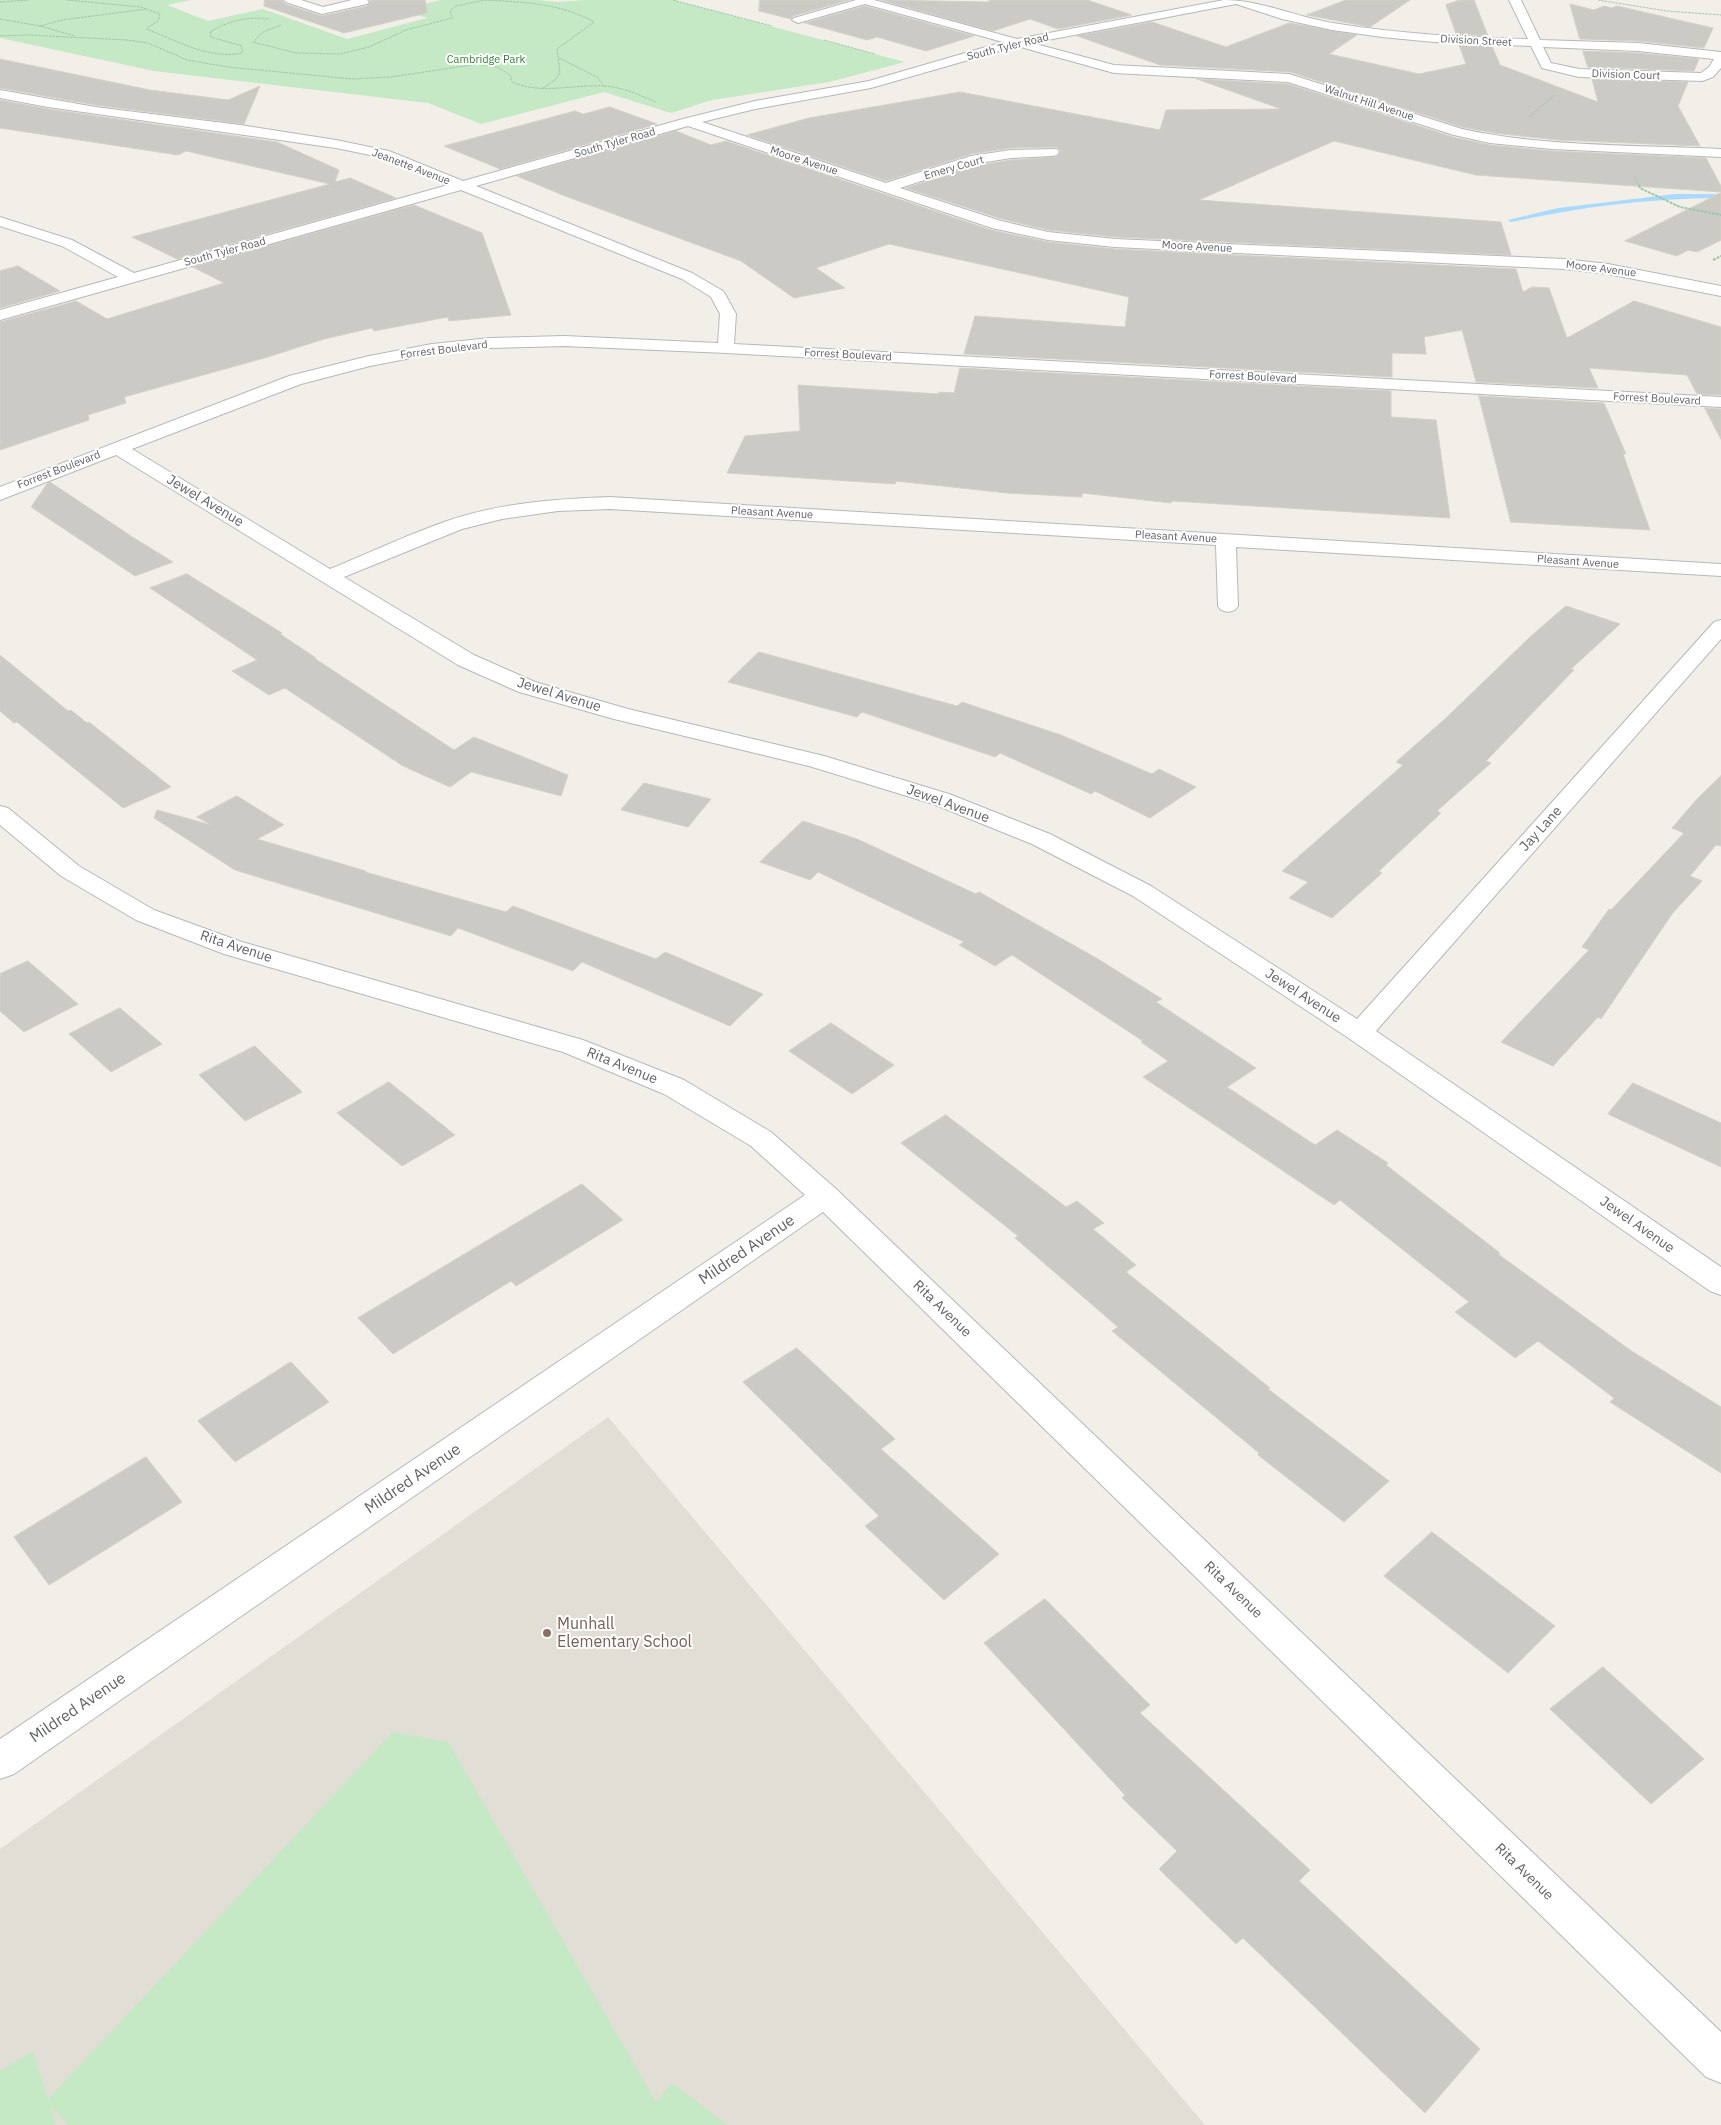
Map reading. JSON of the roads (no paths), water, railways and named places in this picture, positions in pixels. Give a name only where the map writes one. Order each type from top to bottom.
[{"type":"street","points":[[290,0],[322,11],[364,2],[358,0]]},
{"type":"street","points":[[798,20],[867,0]]},
{"type":"street","name":"Walnut Hill Avenue","points":[[867,0],[1114,69],[1289,78],[1459,132],[1502,141],[1721,153]]},
{"type":"street","name":"Division Street","points":[[1236,0],[1291,17],[1355,30],[1435,39],[1640,47],[1721,57]]},
{"type":"street","name":"South Tyler Road","points":[[0,315],[130,277],[755,105],[871,84],[1018,42],[1236,0]]},
{"type":"street","name":"Division Court","points":[[1515,0],[1546,65],[1553,68],[1575,73],[1702,77],[1709,75],[1714,70],[1721,57]]},
{"type":"street","name":"Jeanette Avenue","points":[[0,94],[82,108],[341,144],[384,154],[461,187],[687,276],[717,294],[728,314],[726,348]]},
{"type":"street","name":"Moore Avenue","points":[[694,121],[886,188],[1023,232],[1073,240],[1115,243],[1564,264],[1608,269],[1705,286],[1721,291]]},
{"type":"street","name":"Emery Court","points":[[886,188],[972,160],[1010,154],[1052,152]]},
{"type":"street","points":[[0,221],[66,243],[130,277]]},
{"type":"street","points":[[1705,286],[1721,276]]},
{"type":"street","name":"Forrest Boulevard","points":[[0,494],[295,380],[369,361],[432,349],[490,343],[564,341],[726,348],[1721,402]]},
{"type":"street","name":"Jewel Avenue","points":[[117,448],[466,660],[527,687],[622,714],[825,764],[941,799],[1041,839],[1142,891],[1360,1033],[1721,1283]]},
{"type":"street","name":"Pleasant Avenue","points":[[329,576],[464,522],[512,511],[558,505],[610,503],[1721,570]]},
{"type":"street","name":"Pleasant Avenue","points":[[1226,540],[1228,606]]},
{"type":"street","name":"Jay Lane","points":[[1360,1033],[1721,626]]},
{"type":"street","name":"Rita Avenue","points":[[0,813],[70,871],[145,915],[233,948],[573,1046],[674,1087],[761,1138],[825,1196],[1721,2062]]},
{"type":"street","name":"Mildred Avenue","points":[[1,1759],[825,1196]]},
{"type":"waterway","points":[[1511,220],[1558,210],[1675,196],[1721,196]]},
{"type":"place","name":"Munhall Elementary School","points":[[547,1633]]},
{"type":"park label","name":"Cambridge Park","points":[[486,60]]}]
